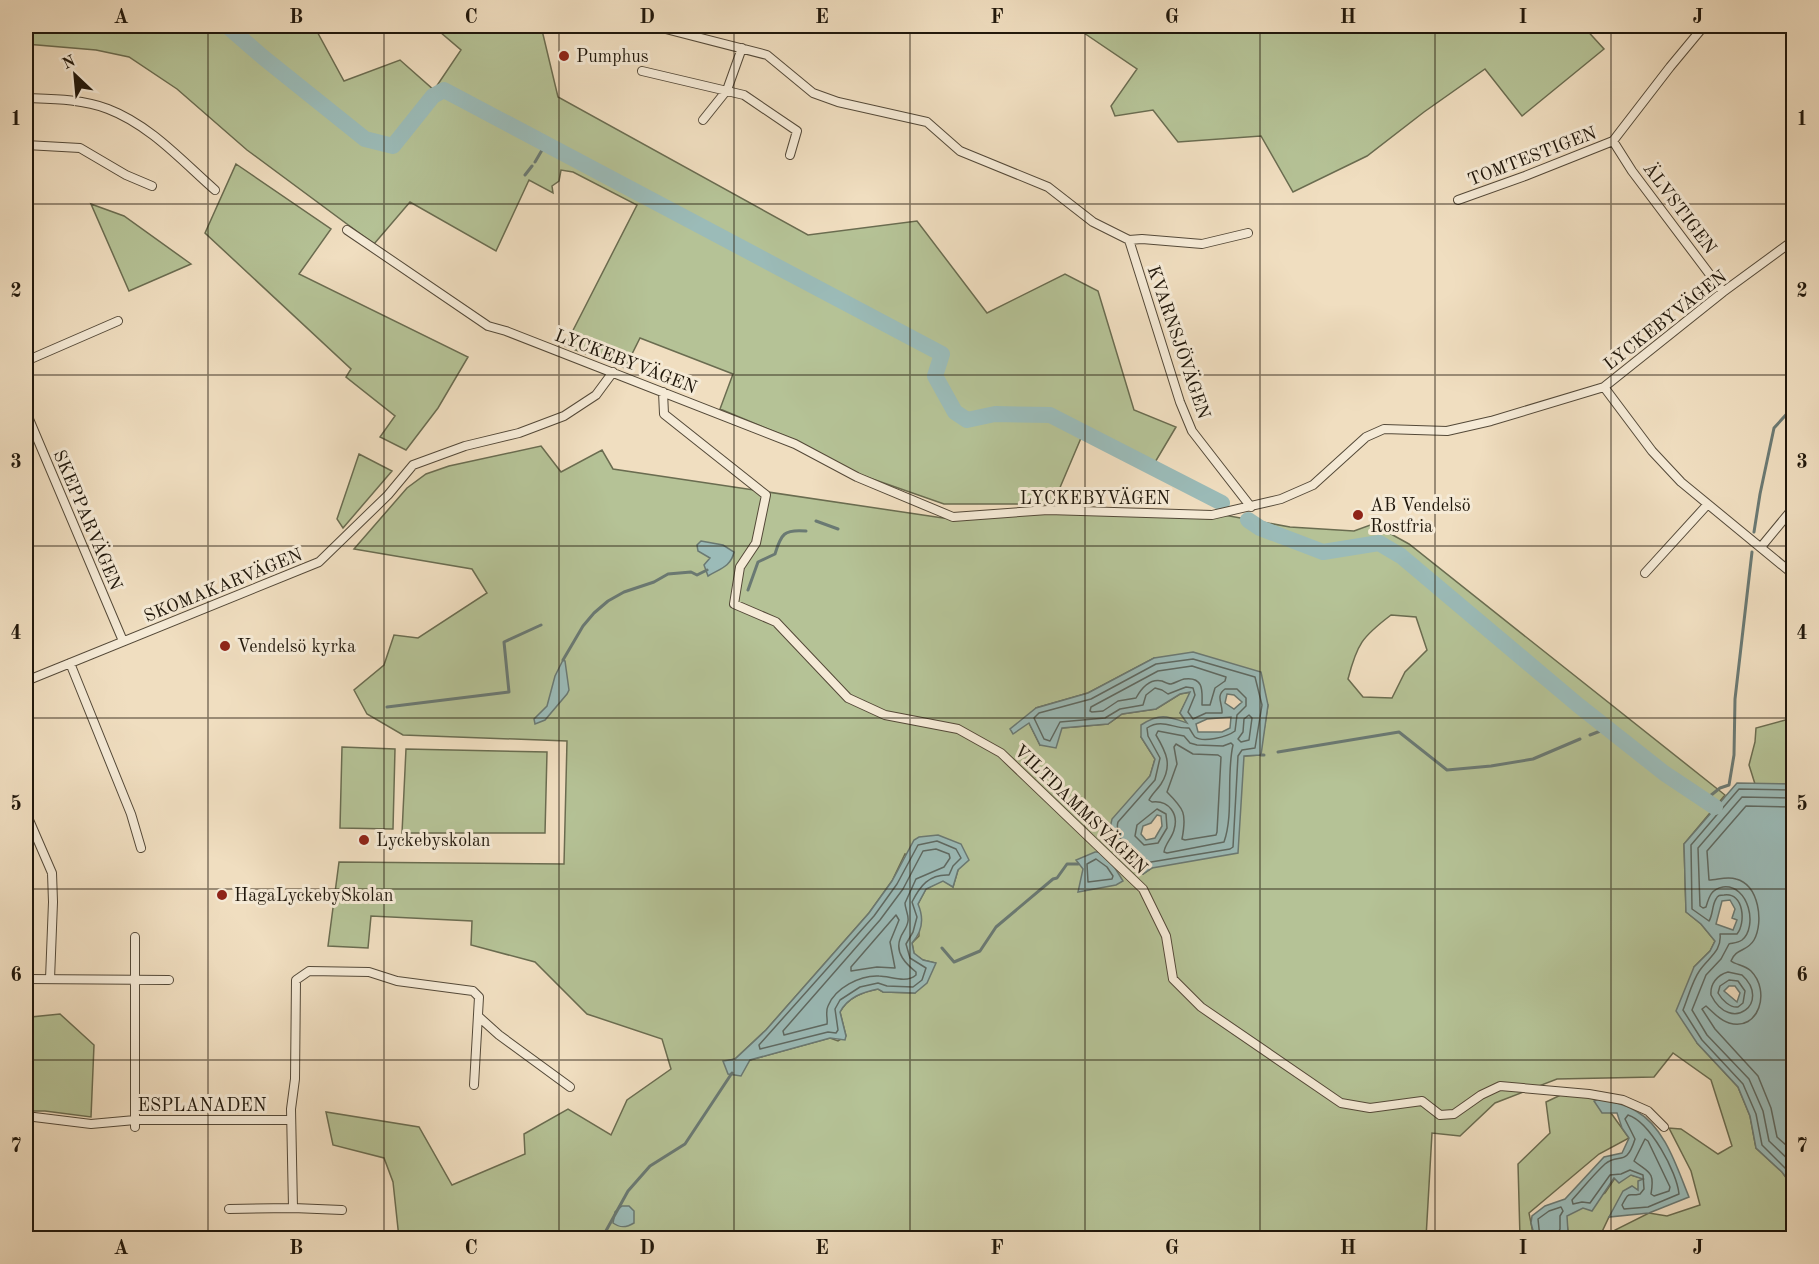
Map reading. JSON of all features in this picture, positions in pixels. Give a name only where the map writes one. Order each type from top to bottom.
[{"type":"street","points":[[654,26],[766,55],[813,93],[838,102],[927,122],[960,152],[1048,188],[1093,222],[1129,240],[1202,243],[1248,233]]},
{"type":"street","name":"TOMTESTIGEN","points":[[1458,200],[1613,141],[1704,26]]},
{"type":"street","points":[[703,120],[727,90],[742,48]]},
{"type":"street","points":[[642,71],[744,95],[797,130],[790,155]]},
{"type":"street","points":[[26,98],[72,100],[108,109],[143,128],[215,190]]},
{"type":"street","name":"ÄLVSTIGEN","points":[[1613,141],[1632,171],[1699,257],[1723,292]]},
{"type":"street","points":[[26,145],[80,148],[126,175],[152,186]]},
{"type":"street","name":"LYCKEBYVÄGEN","points":[[347,230],[488,327],[506,331],[614,372],[795,444],[857,477],[953,518],[1048,510],[1212,515],[1281,499],[1313,485],[1366,436],[1384,429],[1447,431],[1491,422],[1604,387],[1723,292],[1794,240]]},
{"type":"street","name":"KVARNSJÖVÄGEN","points":[[1129,240],[1180,402],[1192,431],[1251,507]]},
{"type":"street","points":[[26,361],[118,321]]},
{"type":"street","name":"SKOMAKARVÄGEN","points":[[26,681],[319,562],[388,495],[413,465],[465,446],[519,433],[564,416],[596,395],[614,372]]},
{"type":"street","points":[[1604,387],[1652,451],[1681,482],[1794,575]]},
{"type":"street","name":"VILTDAMMSVÄGEN","points":[[663,392],[664,414],[766,495],[756,543],[740,567],[734,604],[776,622],[848,698],[885,715],[958,729],[1001,753],[1143,889],[1166,936],[1173,979],[1201,1007],[1341,1103],[1370,1108],[1422,1101],[1440,1115],[1454,1114],[1481,1095],[1500,1086],[1535,1088],[1623,1100],[1648,1111],[1664,1127]]},
{"type":"street","name":"SKEPPARVÄGEN","points":[[26,412],[123,641]]},
{"type":"street","points":[[1645,573],[1707,505]]},
{"type":"street","points":[[1761,547],[1794,507]]},
{"type":"street","points":[[70,663],[131,814],[141,848]]},
{"type":"street","points":[[26,813],[52,873],[50,979]]},
{"type":"street","points":[[26,841],[36,837]]},
{"type":"street","points":[[135,937],[135,1123]]},
{"type":"street","points":[[291,1120],[295,1079],[296,980],[309,971],[369,972],[397,981],[472,991],[479,997],[474,1086]]},
{"type":"street","points":[[26,979],[169,980]]},
{"type":"street","points":[[479,1017],[499,1035],[570,1086]]},
{"type":"street","points":[[26,1116],[26,1155]]},
{"type":"street","name":"ESPLANADEN","points":[[26,1116],[91,1124],[291,1120],[293,1208]]},
{"type":"street","points":[[229,1209],[342,1210]]},
{"type":"green space","points":[[26,26],[314,26],[344,81],[400,60],[434,90],[461,50],[433,26],[541,26],[558,97],[808,235],[917,221],[987,313],[1065,274],[1098,291],[1134,410],[1176,427],[1154,464],[1084,431],[1053,504],[944,504],[858,474],[797,441],[720,409],[733,374],[640,338],[625,368],[565,346],[637,205],[573,172],[561,170],[559,181],[552,186],[553,193],[529,180],[496,251],[410,202],[374,244],[247,150],[177,89],[129,57],[96,50],[26,44]]},
{"type":"green space","points":[[1082,26],[1583,26],[1604,49],[1522,116],[1485,69],[1367,156],[1293,192],[1261,136],[1178,142],[1153,110],[1115,116],[1111,106],[1137,69],[1081,31]]},
{"type":"green space","points":[[236,164],[331,229],[299,274],[468,357],[438,408],[406,450],[380,437],[395,416],[346,377],[351,369],[205,233]]},
{"type":"green space","points":[[91,204],[124,216],[191,264],[129,291]]},
{"type":"green space","points":[[541,446],[561,472],[602,450],[613,469],[943,518],[1140,510],[1213,513],[1290,527],[1354,531],[1373,524],[1409,544],[1725,795],[1684,844],[1686,912],[1701,924],[1715,941],[1710,951],[1694,967],[1697,1043],[1738,1087],[1750,1116],[1756,1148],[1782,1172],[1793,1187],[1793,1238],[1618,1238],[1615,1230],[1649,1213],[1667,1216],[1700,1205],[1691,1171],[1669,1128],[1681,1129],[1718,1154],[1732,1146],[1711,1080],[1673,1053],[1654,1077],[1557,1079],[1495,1103],[1460,1136],[1432,1133],[1426,1238],[399,1238],[393,1182],[384,1158],[333,1145],[326,1112],[419,1127],[452,1185],[525,1154],[524,1134],[568,1109],[611,1135],[627,1100],[671,1069],[662,1039],[587,1014],[535,962],[471,945],[472,921],[371,916],[368,948],[328,946],[339,862],[564,864],[567,741],[403,735],[367,714],[354,690],[384,665],[394,635],[418,638],[487,593],[472,569],[354,549],[407,488],[426,474],[449,466]],"holes":[[[1391,615],[1416,617],[1427,650],[1405,672],[1392,698],[1363,697],[1348,679],[1354,657],[1362,642],[1373,629]],[[1154,658],[1268,705],[1260,755],[1244,756],[1152,868],[1143,874],[1130,864],[1113,839],[1137,792],[1150,776],[1155,759],[1141,737],[1188,724],[1180,713],[1191,692],[1180,694],[1156,709],[1122,714],[1108,724],[1062,728],[1040,745],[1029,723],[1036,708],[1088,693]],[[905,854],[958,870],[953,887],[943,880],[926,889],[918,904],[919,936],[912,943],[914,954],[923,960],[935,963],[915,993],[883,992],[878,989],[852,999],[840,1012],[846,1036],[838,1041],[830,1038],[750,1060],[723,1062],[735,1059],[766,1030],[869,913],[892,881]]]},
{"type":"green space","points":[[359,454],[392,471],[343,528],[337,519]]},
{"type":"green space","points":[[1793,718],[1793,784],[1755,784],[1749,765],[1756,728]]},
{"type":"green space","points":[[342,747],[395,749],[393,829],[340,828]]},
{"type":"green space","points":[[406,749],[547,752],[545,833],[402,833]]},
{"type":"green space","points":[[60,1014],[94,1045],[91,1117],[26,1111],[26,1072],[31,1017]]},
{"type":"green space","points":[[1569,1091],[1603,1102],[1629,1138],[1599,1154],[1529,1213],[1534,1238],[1520,1238],[1518,1164],[1550,1133],[1546,1102]]},
{"type":"green space","points":[[1631,1175],[1645,1179],[1639,1190],[1609,1217],[1599,1238],[1559,1238],[1568,1232],[1566,1216],[1605,1193],[1615,1178]]},
{"type":"water","points":[[701,541],[723,545],[734,552],[727,564],[708,576],[704,565],[710,558],[698,551],[697,545]]},
{"type":"water","points":[[1193,652],[1261,672],[1268,705],[1261,755],[1244,756],[1238,853],[1152,868],[1143,874],[1130,864],[1113,839],[1110,828],[1112,819],[1150,776],[1155,759],[1141,737],[1141,725],[1159,717],[1187,723],[1180,713],[1190,692],[1180,694],[1156,709],[1122,714],[1108,724],[1062,728],[1056,748],[1040,745],[1029,723],[1013,734],[1010,729],[1036,708],[1088,693],[1154,658]],"holes":[[[1227,694],[1234,695],[1242,702],[1234,709],[1225,703]],[[1231,717],[1230,728],[1222,732],[1198,732],[1196,724],[1207,719]],[[1157,815],[1161,816],[1162,826],[1155,838],[1146,840],[1141,834],[1143,826],[1151,823]]]},
{"type":"water","points":[[563,660],[569,690],[545,720],[535,724],[534,719],[547,706],[555,676]]},
{"type":"water","points":[[1737,783],[1793,784],[1793,1187],[1782,1172],[1756,1148],[1750,1116],[1738,1087],[1697,1043],[1676,1011],[1694,967],[1710,951],[1715,941],[1701,924],[1686,912],[1684,844]],"holes":[[[1730,900],[1735,909],[1732,918],[1737,920],[1733,930],[1716,924],[1722,901]],[[1729,986],[1735,986],[1740,993],[1737,1002],[1724,991]]]},
{"type":"water","points":[[938,835],[961,844],[969,860],[958,870],[953,887],[943,881],[926,889],[918,904],[921,924],[912,943],[914,953],[923,960],[936,963],[927,983],[915,993],[883,992],[878,989],[852,999],[840,1012],[845,1040],[830,1038],[750,1060],[741,1076],[728,1074],[723,1061],[735,1059],[766,1030],[869,913],[892,881],[914,840],[919,837]]},
{"type":"water","points":[[1100,852],[1112,863],[1123,881],[1116,885],[1078,892],[1083,869],[1076,860]]},
{"type":"water","points":[[1601,1098],[1632,1109],[1655,1127],[1675,1161],[1689,1197],[1649,1213],[1609,1217],[1623,1191],[1632,1186],[1638,1190],[1638,1181],[1643,1179],[1631,1175],[1619,1183],[1614,1178],[1592,1211],[1583,1208],[1567,1216],[1568,1232],[1559,1238],[1535,1238],[1531,1223],[1532,1216],[1545,1206],[1565,1199],[1604,1157],[1622,1153],[1629,1138],[1622,1128],[1617,1113],[1602,1113],[1594,1101]]},
{"type":"water","points":[[622,1206],[629,1206],[634,1211],[634,1223],[626,1227],[613,1223],[615,1212]]},
{"type":"waterway","points":[[227,26],[365,139],[393,146],[433,96],[444,90],[942,354],[935,376],[955,412],[967,420],[995,414],[1050,415],[1222,503]]},
{"type":"waterway","points":[[535,162],[545,145]]},
{"type":"waterway","points":[[525,175],[532,166]]},
{"type":"waterway","points":[[1754,532],[1774,428],[1794,406]]},
{"type":"waterway","points":[[1248,520],[1260,528],[1323,552],[1379,543],[1401,556],[1578,705],[1664,773],[1715,807]]},
{"type":"waterway","points":[[816,521],[838,529]]},
{"type":"waterway","points":[[748,590],[758,562],[775,554],[784,534],[806,531]]},
{"type":"waterway","points":[[1718,803],[1710,796],[1720,788],[1729,785],[1734,755],[1735,699],[1752,552]]},
{"type":"waterway","points":[[563,660],[583,626],[608,601],[668,574],[691,572],[697,575],[707,570]]},
{"type":"waterway","points":[[387,707],[509,692],[504,642],[541,625]]},
{"type":"waterway","points":[[1590,735],[1608,728]]},
{"type":"waterway","points":[[1278,752],[1399,732],[1447,770],[1533,759],[1580,739]]},
{"type":"waterway","points":[[942,948],[954,962],[980,951],[996,927],[1057,878],[1067,864],[1078,864]]},
{"type":"waterway","points":[[602,1238],[628,1191],[650,1166],[685,1144],[732,1073]]},
{"type":"place","name":"Pumphus","points":[[564,56]]},
{"type":"place","name":"AB Vendelsö Rostfria","points":[[1358,515]]},
{"type":"place","name":"Vendelsö kyrka","points":[[225,646]]},
{"type":"place","name":"Lyckebyskolan","points":[[364,840]]},
{"type":"place","name":"HagaLyckebySkolan","points":[[222,895]]}]
